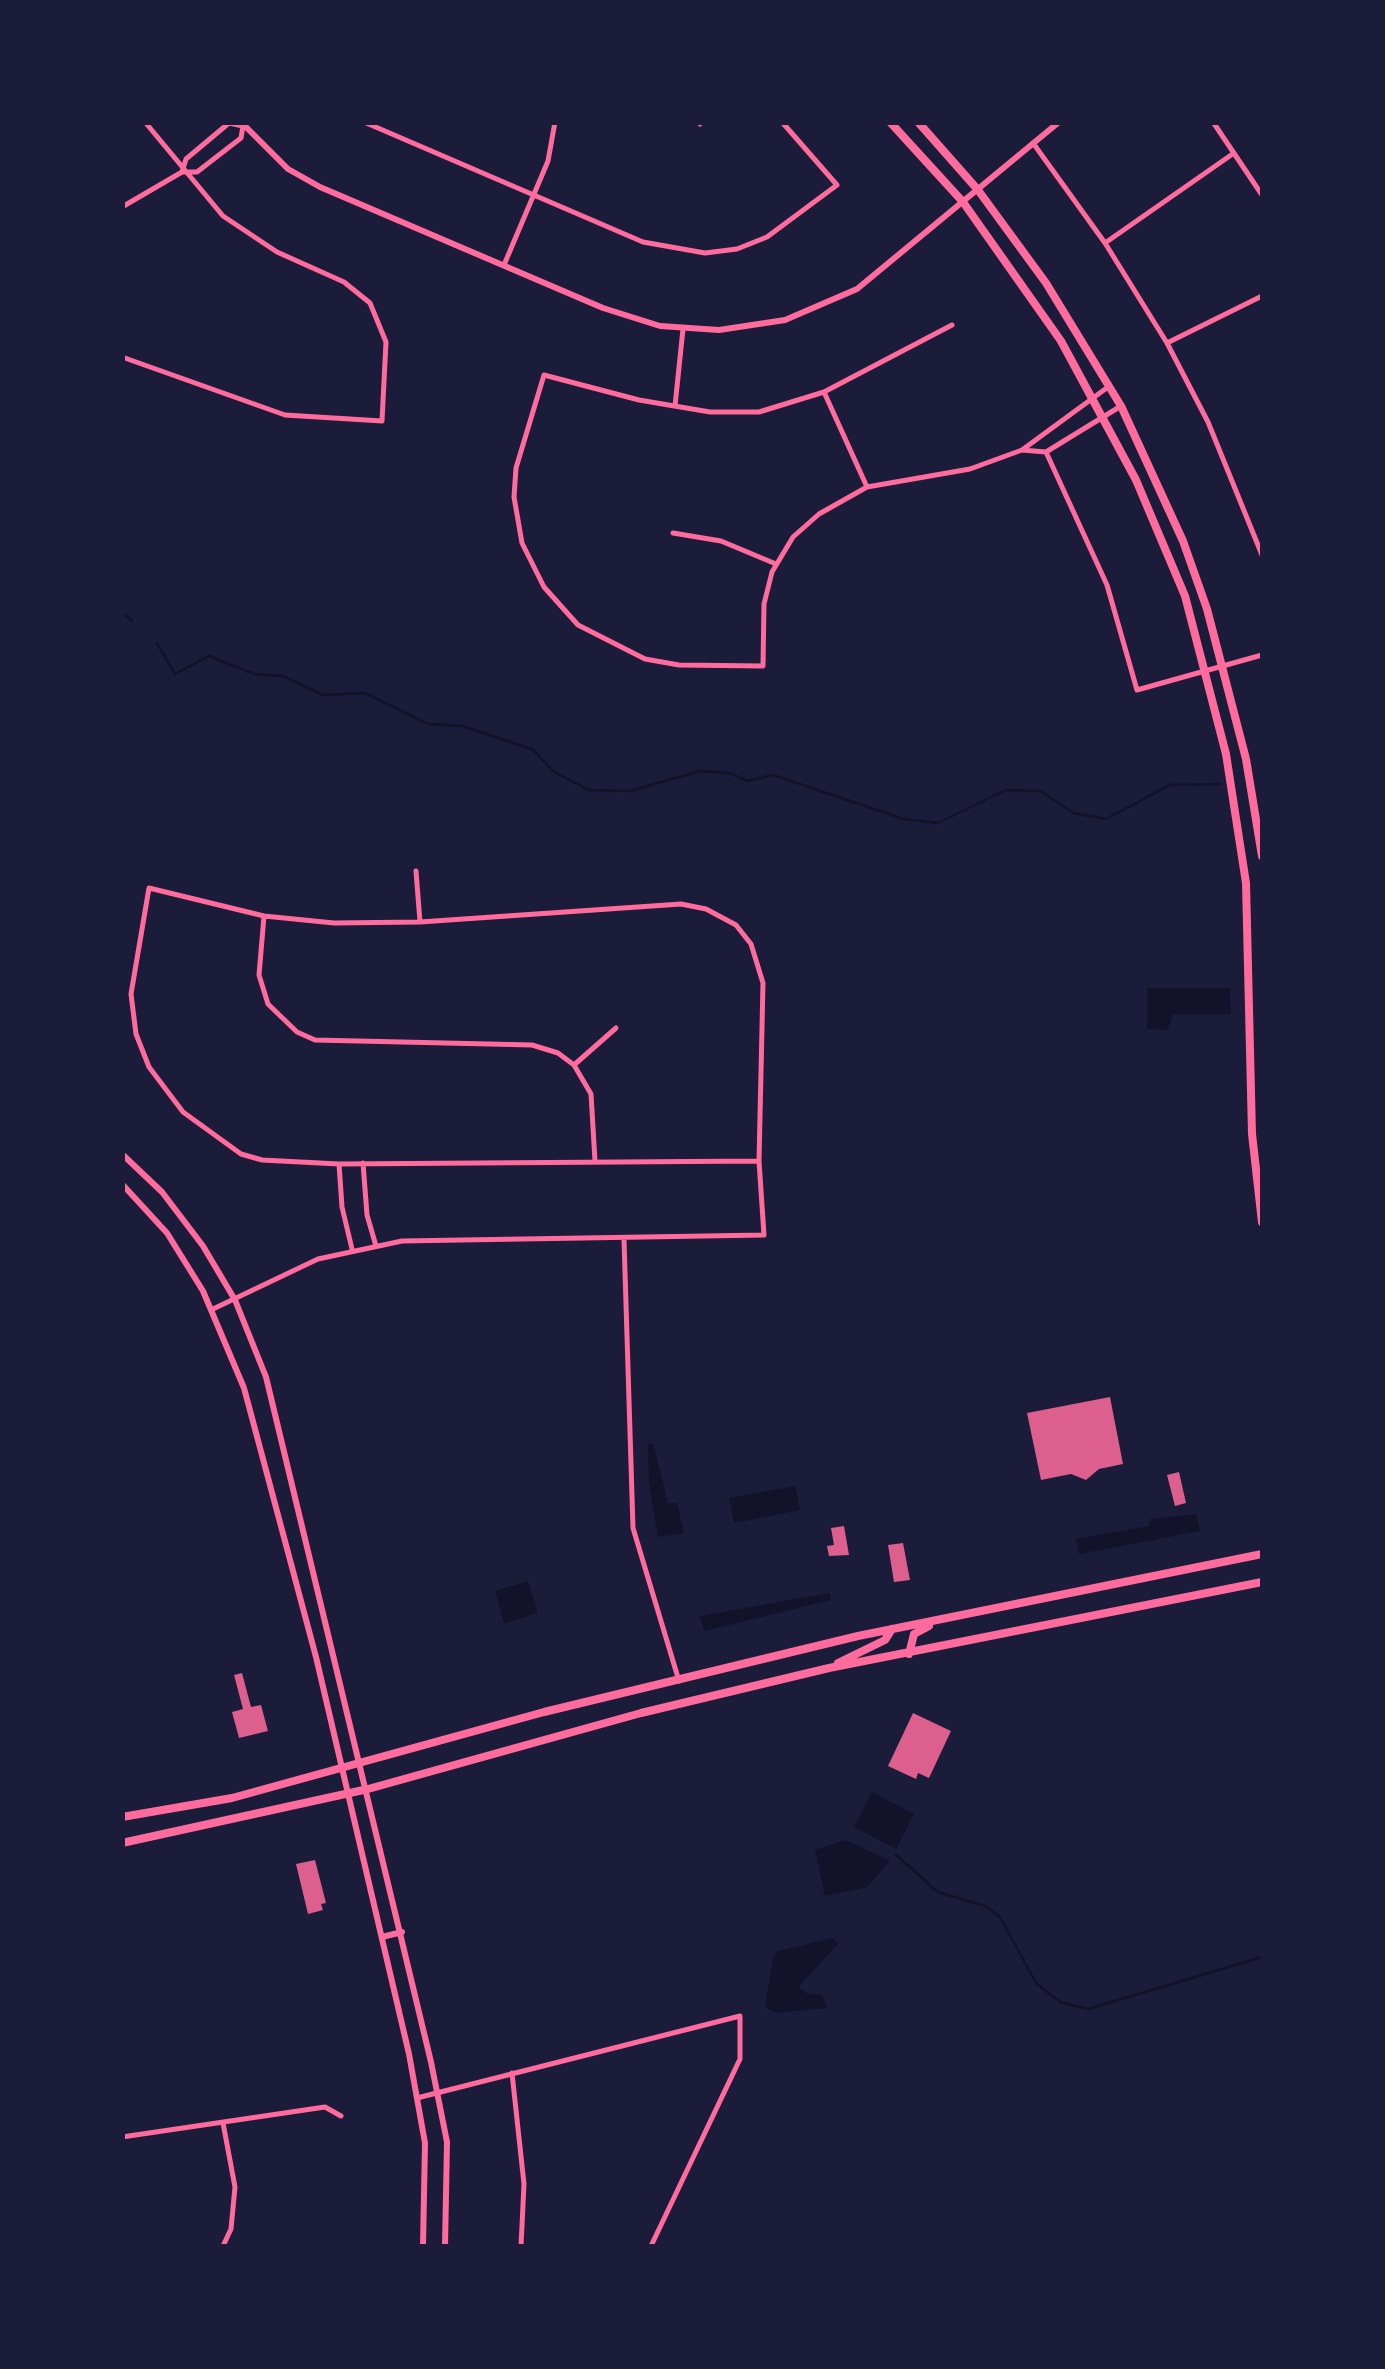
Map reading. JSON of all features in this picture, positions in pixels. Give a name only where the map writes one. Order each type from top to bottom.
[{"type":"main road","points":[[890,122],[963,202],[1027,288],[1104,416],[1177,576],[1206,670],[1226,754],[1246,883],[1252,1134],[1262,1218]]},
{"type":"main road","points":[[918,122],[978,190],[1074,323],[1122,406],[1183,542],[1224,666],[1262,856]]},
{"type":"main road","points":[[122,1817],[206,1804],[679,1680],[892,1630],[1262,1554]]},
{"type":"main road","points":[[122,1843],[368,1788],[641,1713],[829,1668],[1262,1582]]},
{"type":"main road","points":[[909,1654],[914,1634],[937,1622]]},
{"type":"main road","points":[[829,1668],[885,1640],[892,1630]]},
{"type":"street","points":[[122,358],[271,412],[382,421],[386,342],[370,304],[344,282],[248,234],[224,216],[182,172],[145,122]]},
{"type":"street","points":[[364,122],[643,242],[706,253],[767,237],[837,185],[782,122]]},
{"type":"street","points":[[504,266],[548,160],[555,122]]},
{"type":"street","points":[[182,172],[186,158],[229,123],[242,124],[288,169],[320,187],[632,318],[683,329],[750,326],[825,305],[886,268],[1058,122]]},
{"type":"street","points":[[1213,122],[1262,195]]},
{"type":"street","points":[[122,207],[182,172],[197,172],[241,138],[242,124]]},
{"type":"street","points":[[1033,143],[1105,244],[1167,343],[1208,422],[1262,555]]},
{"type":"street","points":[[1105,244],[1234,153]]},
{"type":"street","points":[[1167,343],[1262,296]]},
{"type":"street","points":[[952,325],[824,392],[759,412],[674,406],[544,375],[516,468],[514,498],[522,543],[554,601],[591,634],[645,659],[763,666],[764,604],[776,564],[794,537],[819,514],[868,487],[970,470],[1022,450],[1110,386]]},
{"type":"street","points":[[674,406],[683,329]]},
{"type":"street","points":[[824,392],[868,487]]},
{"type":"street","points":[[1022,450],[1046,452],[1122,406]]},
{"type":"street","points":[[1046,452],[1107,585],[1138,690],[1262,655]]},
{"type":"street","points":[[673,533],[720,540],[776,564]]},
{"type":"street","points":[[416,870],[420,922]]},
{"type":"street","points":[[213,1309],[318,1259],[402,1241],[764,1236],[759,1161],[763,984],[751,944],[736,925],[706,909],[681,904],[420,922],[334,923],[264,916],[149,888],[130,994],[136,1034],[161,1084],[206,1133],[241,1154],[262,1160],[340,1164],[759,1161]]},
{"type":"street","points":[[264,916],[259,975],[268,1004],[297,1032],[314,1040],[532,1045],[558,1053],[574,1065],[591,1094],[595,1160]]},
{"type":"street","points":[[574,1065],[616,1028]]},
{"type":"street","points":[[122,1154],[184,1218],[235,1300],[266,1378],[368,1788],[437,2092],[447,2142],[445,2246]]},
{"type":"street","points":[[363,1163],[367,1215],[376,1246]]},
{"type":"street","points":[[340,1164],[342,1206],[352,1250]]},
{"type":"street","points":[[122,1184],[167,1233],[213,1309],[244,1388],[343,1768],[417,2098],[425,2142],[423,2246]]},
{"type":"street","points":[[624,1240],[633,1528],[679,1680]]},
{"type":"street","points":[[382,1937],[402,1932]]},
{"type":"street","points":[[417,2098],[740,2016],[740,2059],[651,2246]]},
{"type":"street","points":[[512,2073],[524,2184],[520,2246]]},
{"type":"street","points":[[122,2137],[325,2108],[341,2116]]},
{"type":"street","points":[[223,2123],[235,2187],[232,2229],[223,2246]]},
{"type":"shaded area","points":[[1147,988],[1230,988],[1231,1014],[1173,1014],[1168,1030],[1147,1029]]},
{"type":"shaded area","points":[[653,1443],[668,1503],[677,1503],[684,1533],[658,1537],[649,1485],[648,1444]]},
{"type":"shaded area","points":[[795,1486],[800,1510],[734,1523],[729,1498]]},
{"type":"shaded area","points":[[1196,1514],[1200,1531],[1079,1554],[1076,1539],[1149,1526],[1150,1519]]},
{"type":"shaded area","points":[[528,1581],[538,1613],[504,1623],[495,1591]]},
{"type":"shaded area","points":[[830,1593],[831,1600],[704,1631],[700,1616]]},
{"type":"shaded area","points":[[872,1792],[914,1814],[896,1849],[854,1827]]},
{"type":"shaded area","points":[[845,1840],[890,1861],[867,1887],[825,1896],[815,1850]]},
{"type":"shaded area","points":[[833,1938],[838,1944],[798,1987],[808,1994],[822,1995],[827,2008],[776,2013],[765,2007],[773,1958],[779,1951]]},
{"type":"building","points":[[1110,1397],[1123,1464],[1099,1469],[1086,1480],[1071,1474],[1041,1480],[1027,1413]]},
{"type":"building","points":[[1179,1472],[1186,1503],[1175,1506],[1167,1475]]},
{"type":"building","points":[[844,1526],[849,1555],[829,1556],[827,1546],[834,1545],[831,1528]]},
{"type":"building","points":[[903,1543],[910,1580],[894,1582],[888,1545]]},
{"type":"building","points":[[242,1673],[251,1707],[261,1705],[268,1731],[239,1738],[232,1712],[243,1709],[234,1675]]},
{"type":"building","points":[[913,1713],[951,1731],[929,1778],[918,1773],[916,1779],[888,1766]]},
{"type":"building","points":[[315,1860],[326,1903],[321,1904],[323,1910],[308,1914],[296,1864]]},
{"type":"waterway","points":[[122,612],[132,621]]},
{"type":"waterway","points":[[157,643],[175,674],[209,656],[254,674],[283,676],[323,695],[365,693],[428,724],[463,726],[532,749],[554,772],[589,790],[630,791],[700,771],[729,773],[748,781],[773,775],[904,819],[938,823],[1005,790],[1040,791],[1073,813],[1106,819],[1170,785],[1220,784]]},
{"type":"waterway","points":[[895,1854],[938,1892],[985,1906],[1000,1917],[1036,1983],[1060,2002],[1088,2009],[1262,1957]]}]
